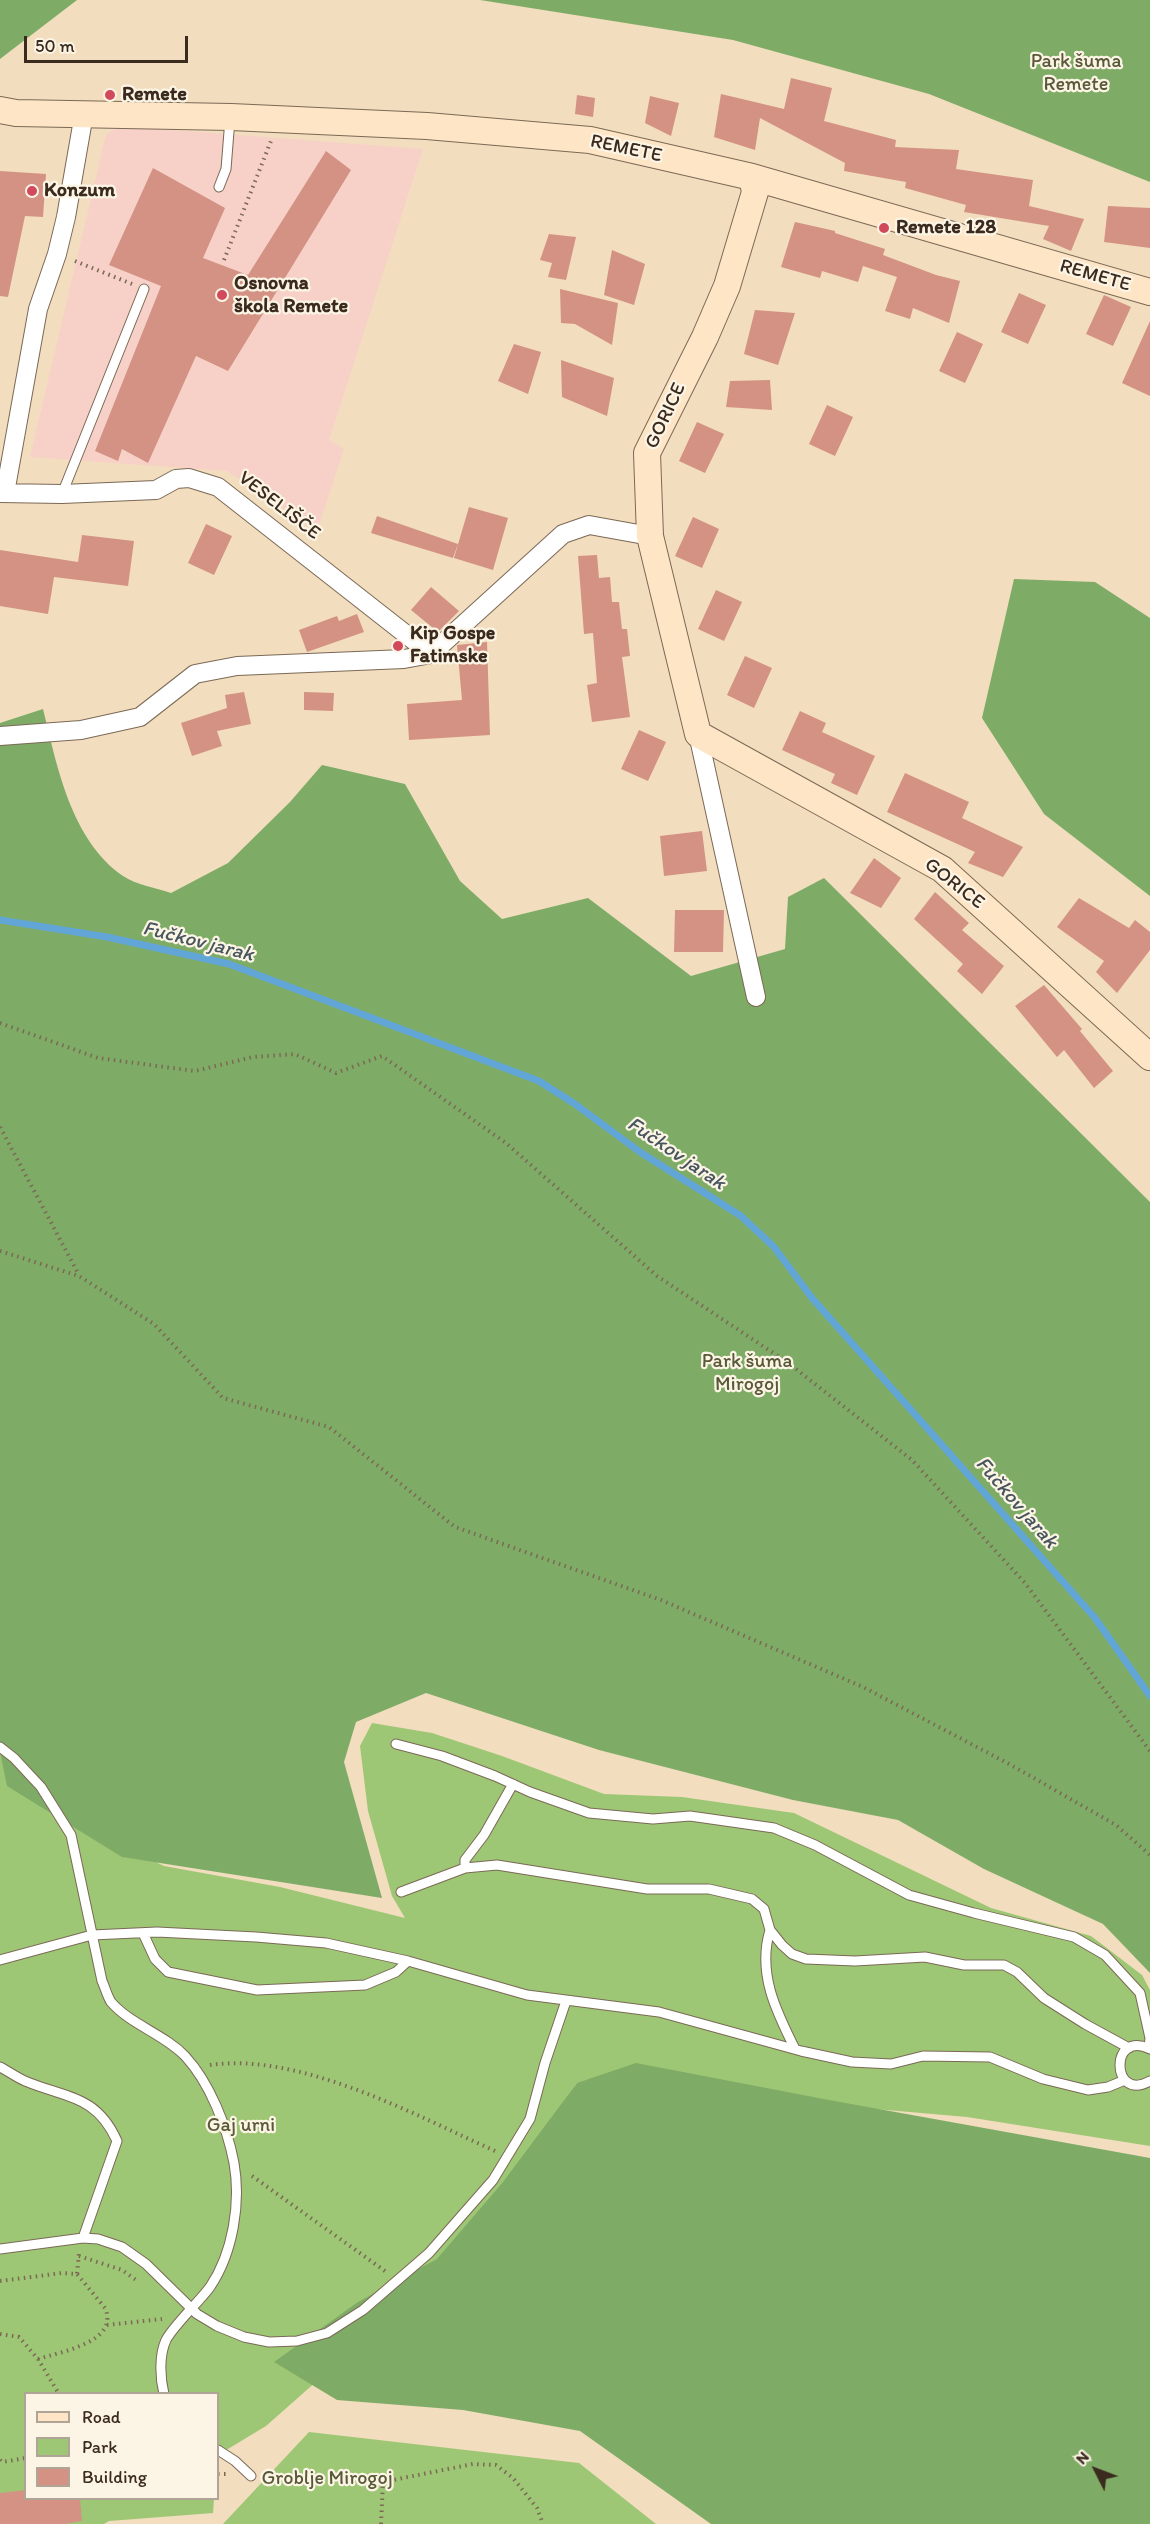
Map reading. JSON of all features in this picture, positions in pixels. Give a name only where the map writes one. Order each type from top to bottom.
[{"type":"street","name":"REMETE","points":[[5,117],[84,114],[231,117],[427,126],[590,140],[752,177],[1150,292]]},
{"type":"street","points":[[2,493],[38,309],[57,254],[66,217],[84,114]]},
{"type":"street","name":"GORICE","points":[[752,177],[755,192],[727,286],[705,337],[647,453],[650,536],[699,734],[756,997]]},
{"type":"street","name":"VESELIŠČE","points":[[2,493],[62,494],[156,490],[176,479],[189,478],[218,487],[432,654]]},
{"type":"street","points":[[0,736],[81,730],[140,717],[195,674],[237,666],[404,659],[432,654],[563,534],[589,525],[650,536]]},
{"type":"street","name":"GORICE","points":[[699,734],[942,869],[1150,1057]]},
{"type":"lane","points":[[219,187],[226,169],[231,117]]},
{"type":"lane","points":[[62,494],[144,289]]},
{"type":"lane","points":[[396,1744],[442,1756],[589,1813],[653,1818],[690,1816],[774,1828],[815,1845],[909,1894],[974,1913],[1074,1937],[1105,1955],[1140,1993],[1150,2038],[1149,2048],[1137,2045],[1129,2048],[1121,2056],[1119,2065],[1125,2080]]},
{"type":"lane","points":[[0,1747],[14,1758],[41,1787],[71,1835],[102,1981],[110,2001],[184,2055],[208,2088],[234,2163],[236,2202],[230,2243],[211,2285],[166,2340],[160,2370],[164,2392]]},
{"type":"lane","points":[[465,1868],[465,1860],[484,1835],[513,1784]]},
{"type":"lane","points":[[401,1892],[465,1868],[497,1865],[646,1889],[709,1889],[752,1899],[764,1910],[770,1930],[792,1954],[806,1959],[855,1961],[925,1957],[964,1965],[1004,1965],[1017,1972],[1044,1998],[1129,2048]]},
{"type":"lane","points":[[770,1930],[765,1971],[770,1995],[795,2049]]},
{"type":"lane","points":[[143,1933],[154,1959],[168,1971],[257,1990],[365,1985],[396,1972],[408,1961]]},
{"type":"lane","points":[[0,1960],[92,1935],[143,1933],[256,1936],[326,1943],[408,1961],[527,1995],[659,2012],[852,2062],[891,2064],[922,2056],[990,2057],[1043,2079],[1088,2090],[1108,2087],[1125,2080],[1137,2085],[1150,2081]]},
{"type":"lane","points":[[0,2249],[83,2238],[98,2239],[122,2247],[146,2264],[192,2309],[217,2326],[244,2337],[269,2342],[297,2341],[327,2333],[363,2310],[436,2245],[493,2180],[530,2119],[545,2063],[566,2001]]},
{"type":"lane","points":[[0,2067],[25,2081],[62,2092],[93,2108],[110,2124],[117,2141],[83,2238]]},
{"type":"lane","points":[[219,2451],[251,2476]]},
{"type":"path","points":[[224,260],[275,132]]},
{"type":"path","points":[[57,254],[144,289]]},
{"type":"path","points":[[0,1023],[98,1058],[195,1071],[253,1057],[295,1054],[336,1073],[382,1056],[506,1143],[657,1276],[788,1362],[912,1460],[1025,1584],[1150,1751]]},
{"type":"path","points":[[0,1127],[80,1276]]},
{"type":"path","points":[[0,1251],[80,1276],[154,1324],[223,1398],[329,1427],[455,1527],[661,1600],[863,1687],[1011,1765],[1116,1825],[1150,1855]]},
{"type":"path","points":[[195,2070],[222,2063],[251,2064],[301,2072],[386,2102],[507,2156]]},
{"type":"path","points":[[234,2163],[398,2280]]},
{"type":"path","points":[[76,2274],[83,2238]]},
{"type":"path","points":[[79,2256],[122,2270],[147,2288]]},
{"type":"path","points":[[0,2281],[62,2273],[76,2274],[105,2308],[107,2325],[100,2335],[87,2343],[38,2359]]},
{"type":"path","points":[[107,2325],[177,2317],[183,2320]]},
{"type":"path","points":[[0,2334],[19,2337],[38,2359],[58,2392]]},
{"type":"path","points":[[0,2460],[3,2462],[24,2458]]},
{"type":"path","points":[[251,2476],[383,2482],[472,2464],[496,2465],[513,2478],[531,2500],[543,2524]]},
{"type":"path","points":[[381,2524],[383,2482]]},
{"type":"shaded area","name":"Osnovna škola Remete","points":[[119,126],[423,149],[329,440],[344,449],[317,531],[227,471],[30,457],[106,135]]},
{"type":"green space","points":[[0,0],[77,0],[0,59]]},
{"type":"green space","name":"Park šuma Remete","points":[[480,0],[1150,0],[1150,182],[929,94],[733,40]]},
{"type":"green space","points":[[1014,579],[1095,582],[1150,618],[1150,896],[1044,814],[982,718]]},
{"type":"green space","name":"Park šuma Mirogoj","points":[[43,709],[69,800],[91,843],[105,861],[123,876],[140,884],[171,893],[228,863],[290,802],[322,765],[405,784],[460,881],[502,919],[588,898],[691,976],[785,949],[788,897],[824,878],[1150,1202],[1150,1973],[1103,1924],[984,1869],[898,1820],[793,1800],[599,1750],[426,1693],[356,1722],[344,1762],[382,1898],[122,1857],[7,1786],[0,1752],[0,723]]},
{"type":"green space","name":"Gaj urni","points":[[372,1723],[432,1733],[604,1794],[682,1797],[794,1813],[991,1908],[1091,1936],[1142,1975],[1150,1990],[1150,2146],[967,2117],[577,2083],[446,2267],[266,2426],[219,2454],[219,2392],[24,2392],[24,2500],[214,2500],[213,2513],[109,2521],[104,2524],[0,2524],[0,1744],[82,1826],[164,1866],[280,1887],[405,1918],[392,1896],[368,1811],[360,1746]]},
{"type":"green space","points":[[636,2063],[1150,2158],[1150,2524],[711,2524],[580,2431],[463,2410],[337,2400],[274,2362],[358,2302],[437,2259],[503,2182],[577,2083]]},
{"type":"green space","name":"Groblje Mirogoj","points":[[309,2432],[579,2463],[656,2524],[223,2524]]},
{"type":"building","points":[[791,78],[832,88],[824,121],[896,140],[895,147],[959,150],[956,169],[1033,180],[1029,206],[1084,219],[1071,251],[1043,239],[1049,226],[964,212],[966,205],[905,188],[906,182],[844,171],[845,163],[760,118],[755,150],[714,137],[721,94],[784,109]]},
{"type":"building","points":[[577,95],[595,98],[593,117],[575,114]]},
{"type":"building","points":[[650,96],[679,103],[671,136],[645,123]]},
{"type":"building","points":[[326,151],[351,170],[228,371],[196,356],[148,463],[122,449],[118,461],[95,451],[161,286],[109,265],[153,168],[225,208],[203,258],[248,275]]},
{"type":"building","points":[[0,171],[46,174],[43,217],[25,216],[8,297],[0,296]]},
{"type":"building","points":[[1108,206],[1150,208],[1150,248],[1104,242]]},
{"type":"building","points":[[795,222],[835,231],[835,233],[885,249],[883,255],[936,275],[960,281],[949,323],[913,308],[910,319],[885,311],[897,277],[863,266],[858,282],[822,271],[820,278],[781,267]]},
{"type":"building","points":[[549,234],[576,237],[566,280],[548,277],[552,263],[540,260]]},
{"type":"building","points":[[612,250],[645,264],[634,305],[604,295]]},
{"type":"building","points":[[560,289],[618,303],[612,345],[575,324],[561,323]]},
{"type":"building","points":[[1019,293],[1046,305],[1028,344],[1001,332]]},
{"type":"building","points":[[1104,295],[1131,307],[1113,346],[1086,334]]},
{"type":"building","points":[[755,310],[795,313],[778,365],[744,354]]},
{"type":"building","points":[[1150,321],[1150,396],[1122,383]]},
{"type":"building","points":[[957,332],[983,344],[965,383],[939,371]]},
{"type":"building","points":[[514,344],[541,352],[528,394],[498,381]]},
{"type":"building","points":[[561,360],[614,378],[607,416],[562,397]]},
{"type":"building","points":[[770,380],[772,410],[726,407],[730,381]]},
{"type":"building","points":[[827,405],[853,417],[835,456],[809,444]]},
{"type":"building","points":[[697,422],[724,434],[705,473],[679,461]]},
{"type":"building","points":[[469,507],[508,518],[493,570],[454,558]]},
{"type":"building","points":[[377,516],[458,544],[453,558],[371,533]]},
{"type":"building","points":[[693,517],[719,529],[702,568],[675,556]]},
{"type":"building","points":[[206,524],[232,536],[214,575],[188,563]]},
{"type":"building","points":[[82,535],[134,541],[128,586],[54,577],[48,614],[0,606],[0,550],[78,562]]},
{"type":"building","points":[[597,555],[599,578],[610,577],[612,602],[619,602],[622,629],[627,629],[630,656],[622,657],[630,717],[592,722],[587,685],[597,683],[593,633],[584,634],[578,556]]},
{"type":"building","points":[[431,587],[459,611],[438,632],[411,610]]},
{"type":"building","points":[[716,590],[742,602],[724,641],[698,629]]},
{"type":"building","points":[[357,614],[364,632],[307,652],[299,630],[337,616],[339,621]]},
{"type":"building","points":[[487,642],[490,735],[409,740],[407,704],[462,700],[457,645]]},
{"type":"building","points":[[745,656],[772,668],[754,708],[727,695]]},
{"type":"building","points":[[244,692],[251,724],[217,731],[222,746],[192,756],[181,723],[227,708],[225,695]]},
{"type":"building","points":[[304,692],[334,693],[333,711],[304,710]]},
{"type":"building","points":[[800,711],[826,723],[822,732],[875,756],[857,795],[831,783],[835,774],[782,750]]},
{"type":"building","points":[[639,730],[666,742],[648,781],[621,769]]},
{"type":"building","points":[[905,773],[969,802],[962,818],[1023,847],[1003,877],[968,863],[975,852],[887,812]]},
{"type":"building","points":[[702,831],[707,871],[664,876],[660,836]]},
{"type":"building","points":[[874,858],[901,878],[881,908],[850,893]]},
{"type":"building","points":[[935,892],[969,923],[962,930],[1004,966],[982,994],[957,971],[963,964],[914,919]]},
{"type":"building","points":[[1079,898],[1129,928],[1135,920],[1150,932],[1150,950],[1117,993],[1096,972],[1104,961],[1057,927]]},
{"type":"building","points":[[675,910],[724,910],[723,952],[674,952]]},
{"type":"building","points":[[1044,985],[1082,1029],[1080,1031],[1113,1071],[1094,1088],[1064,1050],[1057,1057],[1015,1006]]},
{"type":"building","points":[[24,2490],[24,2500],[80,2500],[82,2521],[65,2524],[0,2524],[0,2493]]},
{"type":"waterway","name":"Fučkov jarak","points":[[0,920],[107,937],[229,964],[539,1081],[575,1104],[640,1152],[741,1216],[774,1247],[812,1298],[1095,1618],[1150,1696]]},
{"type":"place","name":"Remete","points":[[110,95]]},
{"type":"place","name":"Konzum","points":[[32,191]]},
{"type":"place","name":"Remete 128","points":[[884,228]]},
{"type":"place","name":"Osnovna škola Remete","points":[[222,295]]},
{"type":"place","name":"Kip Gospe Fatimske","points":[[398,646]]}]
